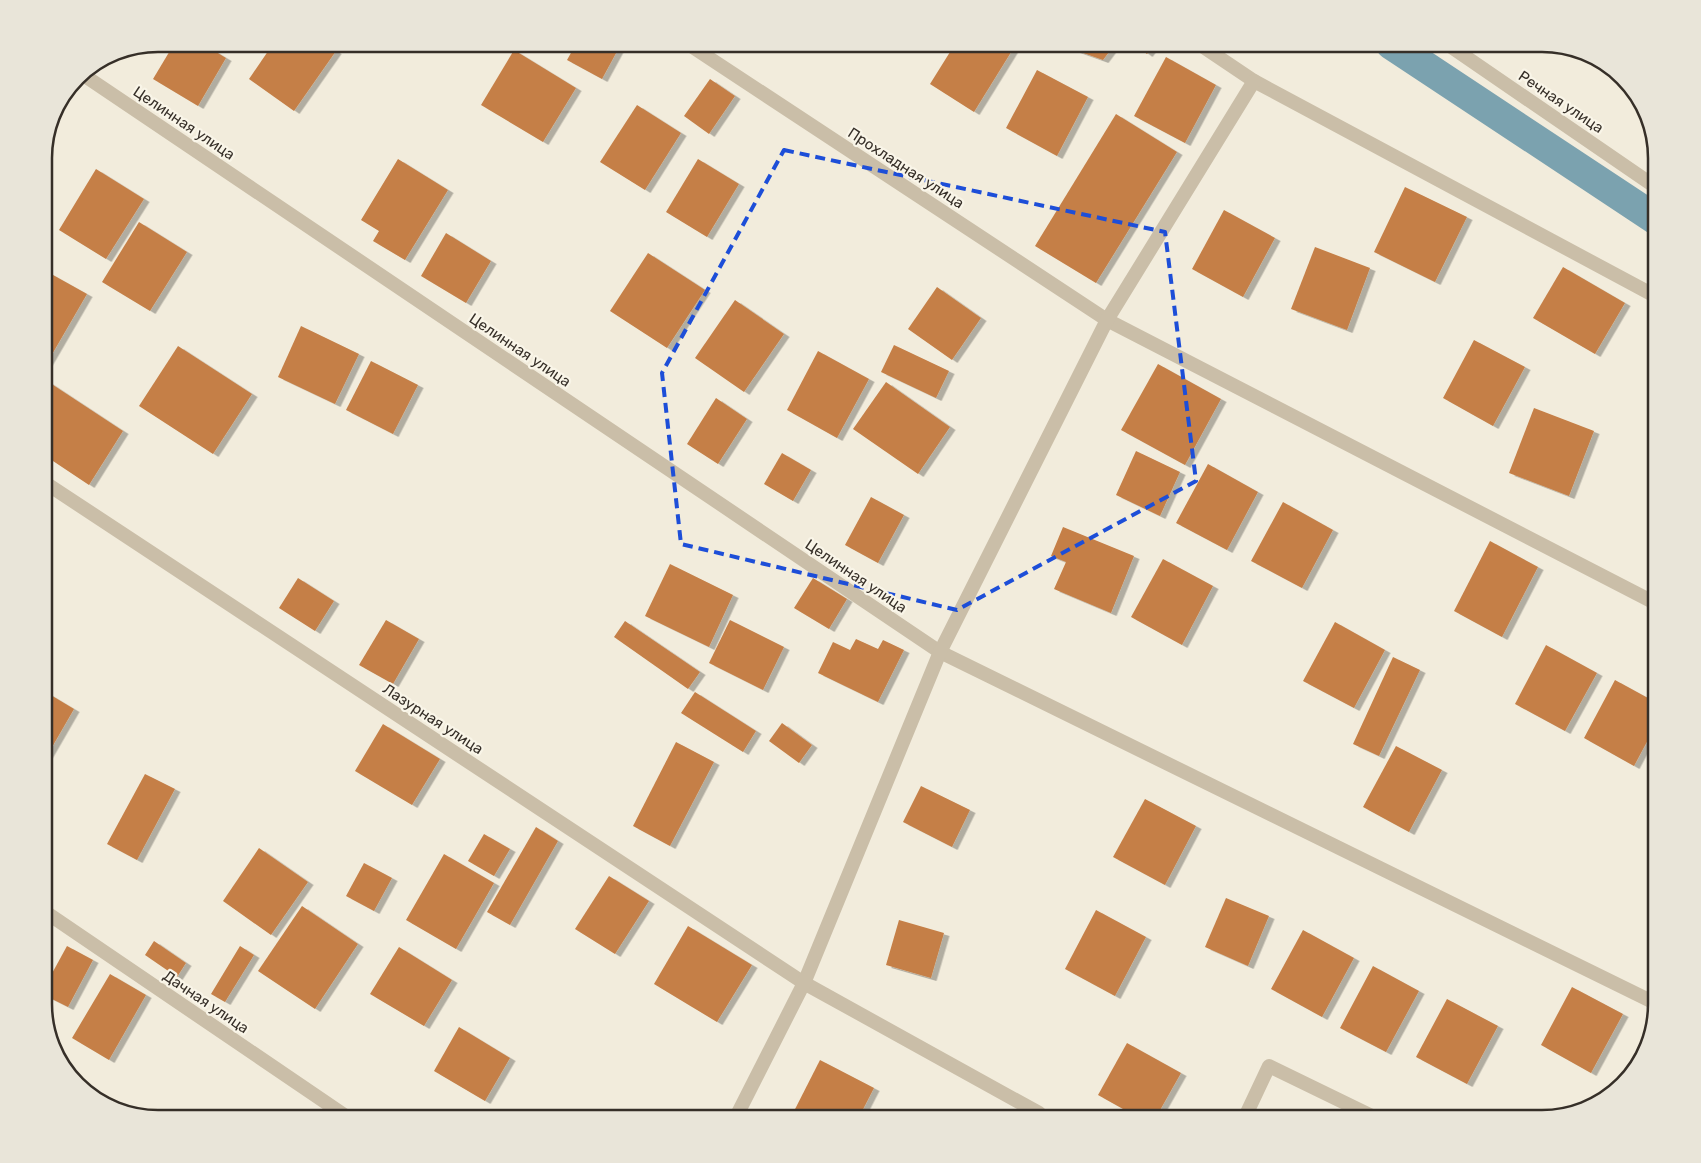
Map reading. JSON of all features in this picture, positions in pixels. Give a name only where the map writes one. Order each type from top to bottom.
[{"type":"street","name":"Прохладная улица","points":[[700,52],[1106,320],[1648,599]]},
{"type":"street","points":[[1211,52],[1254,81],[1648,292]]},
{"type":"street","name":"Речная улица","points":[[1459,52],[1648,182]]},
{"type":"street","name":"Целинная улица","points":[[89,79],[940,652],[1648,1000]]},
{"type":"street","points":[[740,1110],[804,983],[940,652],[1106,320],[1254,81]]},
{"type":"street","name":"Лазурная улица","points":[[53,488],[804,983],[1034,1110]]},
{"type":"street","name":"Дачная улица","points":[[53,917],[337,1110]]},
{"type":"street","points":[[1248,1110],[1269,1066],[1359,1110]]},
{"type":"highlighted area","points":[[784,150],[1165,232],[1196,481],[957,610],[681,544],[662,373]]},
{"type":"building","points":[[169,52],[216,52],[226,58],[198,106],[153,79]]},
{"type":"building","points":[[268,52],[335,52],[294,111],[249,79]]},
{"type":"building","points":[[513,52],[517,52],[576,88],[543,142],[481,105]]},
{"type":"building","points":[[572,52],[617,52],[602,79],[567,60]]},
{"type":"building","points":[[950,52],[1011,52],[974,112],[930,84]]},
{"type":"building","points":[[1080,52],[1109,52],[1103,60]]},
{"type":"building","points":[[1166,57],[1216,85],[1185,143],[1134,116]]},
{"type":"building","points":[[1037,70],[1088,97],[1057,156],[1006,128]]},
{"type":"building","points":[[710,79],[735,96],[709,134],[684,116]]},
{"type":"building","points":[[637,105],[681,133],[645,190],[600,162]]},
{"type":"building","points":[[1116,114],[1177,152],[1096,283],[1035,246]]},
{"type":"building","points":[[398,159],[448,190],[405,260],[373,241],[379,231],[361,220]]},
{"type":"building","points":[[698,159],[739,184],[707,237],[666,212]]},
{"type":"building","points":[[96,169],[144,199],[106,259],[59,230]]},
{"type":"building","points":[[1405,187],[1467,217],[1435,282],[1374,252]]},
{"type":"building","points":[[1224,210],[1275,238],[1243,297],[1192,269]]},
{"type":"building","points":[[139,222],[187,252],[150,311],[102,282]]},
{"type":"building","points":[[446,233],[491,261],[466,303],[421,276]]},
{"type":"building","points":[[1315,247],[1370,268],[1347,330],[1291,309]]},
{"type":"building","points":[[648,253],[705,290],[667,348],[610,311]]},
{"type":"building","points":[[1563,267],[1625,303],[1595,354],[1533,318]]},
{"type":"building","points":[[53,275],[87,294],[53,353]]},
{"type":"building","points":[[937,287],[981,318],[952,360],[908,329]]},
{"type":"building","points":[[735,300],[784,334],[744,392],[695,358]]},
{"type":"building","points":[[301,326],[359,354],[335,404],[278,377]]},
{"type":"building","points":[[1474,340],[1525,367],[1493,426],[1443,398]]},
{"type":"building","points":[[894,345],[949,371],[936,398],[881,372]]},
{"type":"building","points":[[178,346],[252,394],[213,454],[139,406]]},
{"type":"building","points":[[818,351],[869,379],[837,438],[787,410]]},
{"type":"building","points":[[371,361],[418,385],[393,434],[346,410]]},
{"type":"building","points":[[1158,364],[1221,399],[1185,465],[1121,430]]},
{"type":"building","points":[[886,382],[950,427],[918,474],[853,429]]},
{"type":"building","points":[[53,385],[123,431],[89,485],[53,461]]},
{"type":"building","points":[[716,398],[747,419],[718,464],[687,444]]},
{"type":"building","points":[[1534,408],[1594,431],[1569,496],[1509,473]]},
{"type":"building","points":[[1136,451],[1180,472],[1160,516],[1116,495]]},
{"type":"building","points":[[782,453],[811,470],[793,501],[764,484]]},
{"type":"building","points":[[1208,464],[1258,492],[1227,550],[1176,523]]},
{"type":"building","points":[[871,497],[904,515],[878,563],[845,545]]},
{"type":"building","points":[[1283,502],[1333,530],[1302,588],[1251,561]]},
{"type":"building","points":[[1063,527],[1134,556],[1111,613],[1054,589],[1066,562],[1051,556]]},
{"type":"building","points":[[1490,541],[1538,567],[1502,637],[1454,611]]},
{"type":"building","points":[[1163,559],[1213,586],[1182,645],[1131,617]]},
{"type":"building","points":[[670,564],[733,595],[709,647],[645,616]]},
{"type":"building","points":[[298,578],[334,601],[315,631],[279,608]]},
{"type":"building","points":[[813,578],[847,599],[829,629],[794,608]]},
{"type":"building","points":[[386,620],[419,639],[393,684],[359,665]]},
{"type":"building","points":[[730,620],[784,647],[763,690],[709,663]]},
{"type":"building","points":[[625,621],[700,672],[688,689],[614,637]]},
{"type":"building","points":[[1335,622],[1385,650],[1354,708],[1303,681]]},
{"type":"building","points":[[856,639],[878,649],[883,640],[904,650],[878,702],[818,673],[833,642],[850,650]]},
{"type":"building","points":[[1546,645],[1597,673],[1565,731],[1515,704]]},
{"type":"building","points":[[1393,657],[1420,670],[1379,756],[1353,744]]},
{"type":"building","points":[[1615,680],[1648,698],[1648,740],[1634,766],[1584,738]]},
{"type":"building","points":[[695,692],[756,731],[743,752],[681,713]]},
{"type":"building","points":[[53,696],[74,709],[53,745]]},
{"type":"building","points":[[782,723],[812,745],[799,763],[769,741]]},
{"type":"building","points":[[383,724],[440,759],[412,805],[355,771]]},
{"type":"building","points":[[676,742],[714,762],[670,846],[633,826]]},
{"type":"building","points":[[1396,746],[1442,770],[1409,832],[1363,807]]},
{"type":"building","points":[[145,774],[175,789],[137,860],[107,844]]},
{"type":"building","points":[[921,786],[970,810],[952,847],[903,822]]},
{"type":"building","points":[[1145,799],[1196,826],[1165,885],[1113,857]]},
{"type":"building","points":[[536,827],[558,841],[510,925],[487,912]]},
{"type":"building","points":[[484,834],[510,849],[494,876],[468,861]]},
{"type":"building","points":[[259,848],[308,882],[271,935],[223,901]]},
{"type":"building","points":[[444,854],[494,883],[456,949],[406,920]]},
{"type":"building","points":[[364,863],[392,878],[374,911],[346,896]]},
{"type":"building","points":[[609,876],[649,901],[615,954],[575,929]]},
{"type":"building","points":[[1226,898],[1269,916],[1248,966],[1205,947]]},
{"type":"building","points":[[302,906],[358,944],[315,1009],[258,971]]},
{"type":"building","points":[[1096,910],[1146,937],[1115,996],[1065,969]]},
{"type":"building","points":[[899,920],[944,933],[931,978],[886,965]]},
{"type":"building","points":[[688,926],[752,965],[717,1022],[654,984]]},
{"type":"building","points":[[1303,930],[1354,958],[1322,1017],[1271,989]]},
{"type":"building","points":[[154,941],[186,963],[177,977],[145,955]]},
{"type":"building","points":[[67,946],[93,960],[68,1007],[53,1000],[53,972]]},
{"type":"building","points":[[240,946],[254,955],[225,1002],[211,994]]},
{"type":"building","points":[[399,947],[452,980],[424,1026],[370,994]]},
{"type":"building","points":[[1373,966],[1419,991],[1386,1052],[1340,1028]]},
{"type":"building","points":[[110,974],[146,995],[109,1060],[72,1038]]},
{"type":"building","points":[[1572,987],[1623,1014],[1591,1073],[1541,1045]]},
{"type":"building","points":[[1447,999],[1498,1026],[1467,1084],[1416,1057]]},
{"type":"building","points":[[459,1027],[510,1058],[485,1101],[434,1071]]},
{"type":"building","points":[[1127,1043],[1181,1073],[1160,1110],[1125,1110],[1098,1095]]},
{"type":"building","points":[[820,1060],[874,1088],[863,1110],[795,1110]]},
{"type":"waterway","points":[[1403,52],[1648,214]]}]
